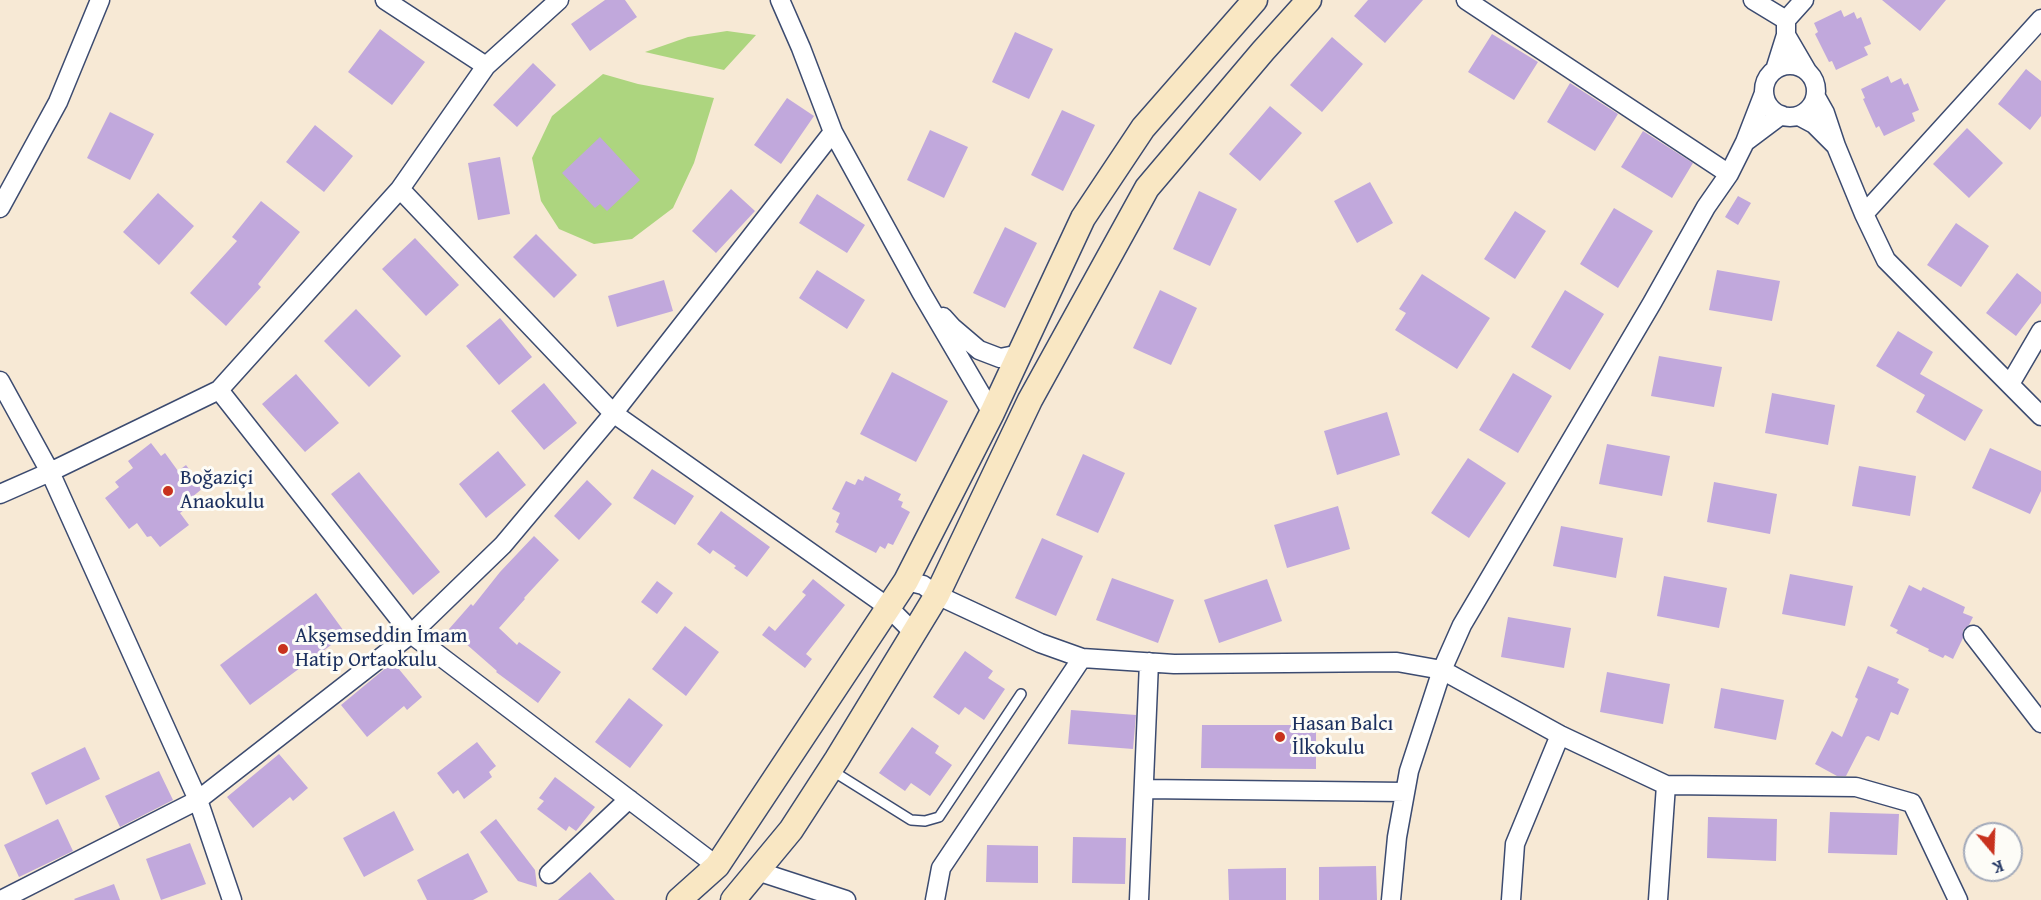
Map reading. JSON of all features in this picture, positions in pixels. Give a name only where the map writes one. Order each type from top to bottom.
[{"type":"main road","points":[[679,900],[717,866],[906,581],[992,413],[1083,218],[1143,128],[1255,0]]},
{"type":"main road","points":[[733,900],[791,830],[831,770],[937,595],[1030,400],[1147,188],[1309,0]]},
{"type":"street","points":[[0,208],[58,102],[100,0]]},
{"type":"street","points":[[385,0],[486,66]]},
{"type":"street","points":[[0,494],[219,390],[400,189],[486,66],[559,0]]},
{"type":"street","points":[[780,0],[833,132],[921,292],[992,413]]},
{"type":"street","points":[[1466,0],[1728,174]]},
{"type":"street","points":[[1745,142],[1790,115],[1812,106],[1816,88],[1786,27],[1753,0]]},
{"type":"street","points":[[1776,70],[1786,27],[1804,0]]},
{"type":"street","points":[[1864,214],[2041,19]]},
{"type":"street","points":[[1391,900],[1397,837],[1409,771],[1442,670],[1462,625],[1706,207],[1728,174],[1745,142],[1764,93],[1766,81],[1776,70],[1789,65],[1798,66],[1807,71]]},
{"type":"street","points":[[1764,93],[1770,108],[1814,124],[1836,147]]},
{"type":"street","points":[[1815,98],[1824,113],[1864,214],[1886,260],[2041,416]]},
{"type":"street","points":[[1,900],[198,800],[411,634],[503,545],[613,413],[833,132]]},
{"type":"street","points":[[400,189],[613,413],[888,608],[907,626],[916,629]]},
{"type":"street","points":[[921,292],[952,327],[979,350],[1000,358],[1020,354]]},
{"type":"street","points":[[2010,384],[2041,331]]},
{"type":"street","points":[[0,381],[50,472],[198,800],[230,900]]},
{"type":"street","points":[[219,390],[411,634],[717,866]]},
{"type":"street","points":[[906,581],[923,585],[937,595],[1040,643],[1082,658],[1174,664],[1396,662],[1442,670],[1560,735],[1666,785],[1856,787],[1912,803],[1958,900]]},
{"type":"street","points":[[1973,635],[2041,723]]},
{"type":"street","points":[[935,900],[941,868],[1082,658]]},
{"type":"street","points":[[1139,900],[1149,662]]},
{"type":"street","points":[[1512,900],[1515,844],[1560,735]]},
{"type":"street","points":[[1658,900],[1666,785]]},
{"type":"street","points":[[1143,789],[1405,792]]},
{"type":"street","points":[[549,873],[629,799]]},
{"type":"street","points":[[757,871],[799,893],[846,900]]},
{"type":"lane","points":[[831,770],[911,820],[925,821],[939,817],[1021,694]]},
{"type":"green space","points":[[727,31],[756,35],[724,70],[645,52],[688,37]]},
{"type":"green space","points":[[603,74],[638,84],[714,98],[694,163],[673,208],[632,239],[594,244],[559,229],[541,201],[532,158],[552,116]]},
{"type":"building","points":[[605,0],[625,0],[637,17],[590,51],[571,24]]},
{"type":"building","points":[[1368,0],[1423,0],[1385,43],[1354,16]]},
{"type":"building","points":[[1882,0],[1946,0],[1920,31]]},
{"type":"building","points":[[1841,10],[1844,17],[1854,12],[1857,19],[1861,17],[1871,44],[1864,47],[1868,55],[1836,70],[1832,61],[1829,62],[1815,34],[1818,32],[1814,23]]},
{"type":"building","points":[[380,29],[425,62],[392,105],[348,72]]},
{"type":"building","points":[[1015,32],[1053,49],[1029,99],[992,82]]},
{"type":"building","points":[[1492,34],[1538,62],[1514,100],[1468,72]]},
{"type":"building","points":[[1332,37],[1363,64],[1322,112],[1290,85]]},
{"type":"building","points":[[533,63],[556,85],[517,127],[493,105]]},
{"type":"building","points":[[2026,69],[2041,81],[2041,116],[2030,130],[1998,104]]},
{"type":"building","points":[[1888,76],[1891,83],[1901,78],[1904,85],[1908,83],[1919,110],[1912,113],[1915,121],[1884,136],[1879,126],[1876,128],[1861,89]]},
{"type":"building","points":[[1570,83],[1618,114],[1595,151],[1547,122]]},
{"type":"building","points":[[787,98],[814,116],[781,164],[754,145]]},
{"type":"building","points":[[1270,106],[1302,133],[1260,181],[1229,154]]},
{"type":"building","points":[[1062,110],[1095,125],[1063,191],[1031,175]]},
{"type":"building","points":[[110,112],[154,134],[130,180],[87,158]]},
{"type":"building","points":[[315,125],[353,156],[324,192],[286,162]]},
{"type":"building","points":[[1967,128],[2003,163],[1969,198],[1933,164]]},
{"type":"building","points":[[930,130],[968,147],[944,198],[907,180]]},
{"type":"building","points":[[1643,131],[1693,163],[1672,198],[1621,167]]},
{"type":"building","points":[[600,137],[640,180],[607,211],[600,204],[595,208],[562,173]]},
{"type":"building","points":[[500,157],[510,214],[478,220],[468,163]]},
{"type":"building","points":[[1370,182],[1393,223],[1357,243],[1334,201]]},
{"type":"building","points":[[731,189],[755,211],[716,253],[692,231]]},
{"type":"building","points":[[1199,191],[1237,209],[1210,266],[1173,249]]},
{"type":"building","points":[[158,193],[194,226],[159,265],[123,232]]},
{"type":"building","points":[[817,194],[865,225],[847,253],[799,223]]},
{"type":"building","points":[[1738,196],[1751,203],[1738,225],[1725,217]]},
{"type":"building","points":[[261,201],[300,232],[258,284],[261,287],[226,326],[190,293],[237,241],[232,237]]},
{"type":"building","points":[[1614,208],[1653,231],[1618,288],[1580,264]]},
{"type":"building","points":[[1515,211],[1546,231],[1515,279],[1484,259]]},
{"type":"building","points":[[1956,223],[1989,246],[1961,287],[1927,265]]},
{"type":"building","points":[[1005,227],[1037,243],[1005,308],[973,293]]},
{"type":"building","points":[[536,234],[577,275],[554,298],[513,257]]},
{"type":"building","points":[[415,238],[459,285],[426,316],[382,269]]},
{"type":"building","points":[[817,270],[865,300],[847,329],[799,298]]},
{"type":"building","points":[[1717,270],[1780,281],[1772,321],[1709,310]]},
{"type":"building","points":[[2017,273],[2041,292],[2041,303],[2016,336],[1986,313]]},
{"type":"building","points":[[1422,274],[1490,318],[1457,369],[1395,330],[1406,313],[1399,309]]},
{"type":"building","points":[[664,280],[673,311],[617,327],[608,296]]},
{"type":"building","points":[[1160,290],[1197,308],[1171,365],[1133,348]]},
{"type":"building","points":[[1565,290],[1604,314],[1570,370],[1531,347]]},
{"type":"building","points":[[356,309],[401,356],[369,387],[324,341]]},
{"type":"building","points":[[500,318],[532,357],[499,385],[466,346]]},
{"type":"building","points":[[1898,331],[1933,352],[1920,374],[1983,410],[1965,441],[1916,412],[1925,395],[1876,366]]},
{"type":"building","points":[[1659,356],[1722,367],[1714,407],[1651,396]]},
{"type":"building","points":[[892,372],[948,401],[916,462],[860,434]]},
{"type":"building","points":[[1513,373],[1552,396],[1518,453],[1479,430]]},
{"type":"building","points":[[296,374],[339,423],[305,452],[262,404]]},
{"type":"building","points":[[544,383],[577,423],[544,450],[511,411]]},
{"type":"building","points":[[1772,393],[1835,405],[1828,445],[1765,433]]},
{"type":"building","points":[[1387,412],[1400,455],[1337,475],[1324,431]]},
{"type":"building","points":[[151,443],[161,456],[165,453],[178,471],[186,465],[203,488],[191,498],[195,502],[180,513],[189,525],[160,547],[151,536],[147,537],[137,523],[129,529],[105,498],[119,487],[115,482],[133,468],[128,461]]},
{"type":"building","points":[[1607,444],[1670,456],[1662,496],[1599,484]]},
{"type":"building","points":[[1990,448],[2041,471],[2041,491],[2030,514],[1972,488]]},
{"type":"building","points":[[498,451],[526,485],[486,518],[459,484]]},
{"type":"building","points":[[1083,454],[1125,473],[1098,533],[1056,515]]},
{"type":"building","points":[[1468,458],[1506,483],[1469,538],[1431,513]]},
{"type":"building","points":[[1859,466],[1916,476],[1910,516],[1852,506]]},
{"type":"building","points":[[652,469],[694,496],[675,525],[633,498]]},
{"type":"building","points":[[359,472],[440,572],[413,595],[331,494]]},
{"type":"building","points":[[865,476],[901,494],[898,500],[903,502],[901,507],[910,512],[893,545],[888,543],[885,549],[880,546],[876,553],[835,532],[839,524],[836,522],[840,513],[832,509],[846,481],[855,485],[858,479],[863,481]]},
{"type":"building","points":[[587,480],[612,504],[579,540],[554,516]]},
{"type":"building","points":[[1714,482],[1777,494],[1770,534],[1707,522]]},
{"type":"building","points":[[1338,506],[1350,549],[1287,568],[1274,525]]},
{"type":"building","points":[[721,511],[770,547],[747,577],[713,550],[710,554],[697,544]]},
{"type":"building","points":[[1561,526],[1623,538],[1616,578],[1553,566]]},
{"type":"building","points":[[534,536],[559,560],[499,628],[517,645],[519,642],[561,672],[538,703],[496,672],[449,629],[471,604],[473,606],[500,572]]},
{"type":"building","points":[[1042,538],[1083,556],[1056,616],[1015,598]]},
{"type":"building","points":[[1790,574],[1853,586],[1845,626],[1782,614]]},
{"type":"building","points":[[1664,576],[1727,588],[1719,628],[1657,616]]},
{"type":"building","points":[[1112,578],[1174,600],[1158,643],[1096,620]]},
{"type":"building","points":[[813,579],[845,605],[806,654],[812,659],[805,668],[762,635],[769,626],[775,631],[806,595],[802,592]]},
{"type":"building","points":[[1267,579],[1282,621],[1219,643],[1204,600]]},
{"type":"building","points":[[657,581],[673,593],[657,614],[641,602]]},
{"type":"building","points":[[1909,585],[1921,591],[1923,587],[1965,607],[1963,613],[1973,617],[1963,630],[1963,638],[1953,659],[1945,655],[1943,658],[1928,651],[1929,649],[1896,633],[1898,630],[1890,626]]},
{"type":"building","name":"Akşemseddin İmam Hatip Ortaokulu","points":[[316,593],[346,634],[250,705],[220,665]]},
{"type":"building","points":[[1508,617],[1571,628],[1564,668],[1501,657]]},
{"type":"building","points":[[685,626],[719,652],[686,696],[652,669]]},
{"type":"building","points":[[965,651],[993,671],[988,678],[1005,689],[984,720],[965,707],[959,715],[933,697]]},
{"type":"building","points":[[393,662],[422,697],[407,710],[404,706],[367,737],[341,705]]},
{"type":"building","points":[[1868,666],[1899,679],[1897,683],[1909,689],[1898,715],[1891,712],[1879,741],[1866,737],[1846,776],[1837,776],[1815,764],[1832,731],[1842,737],[1858,699],[1855,697]]},
{"type":"building","points":[[1607,672],[1670,684],[1663,724],[1600,712]]},
{"type":"building","points":[[1721,688],[1784,700],[1776,740],[1714,728]]},
{"type":"building","points":[[629,698],[663,725],[630,768],[595,742]]},
{"type":"building","points":[[1071,710],[1136,715],[1133,749],[1068,744]]},
{"type":"building","points":[[1202,725],[1316,725],[1316,769],[1201,768]]},
{"type":"building","points":[[912,727],[939,746],[935,753],[952,765],[930,796],[911,783],[905,791],[879,773]]},
{"type":"building","points":[[477,742],[496,766],[489,772],[492,777],[464,799],[458,790],[453,794],[437,773]]},
{"type":"building","points":[[85,747],[100,779],[46,805],[31,773]]},
{"type":"building","points":[[279,754],[308,788],[293,801],[290,797],[253,828],[227,797]]},
{"type":"building","points":[[159,771],[173,800],[120,827],[105,796]]},
{"type":"building","points":[[555,777],[595,807],[576,831],[569,826],[566,831],[537,809],[544,801],[539,798]]},
{"type":"building","points":[[394,811],[414,850],[364,877],[343,838]]},
{"type":"building","points":[[1830,812],[1899,814],[1897,855],[1828,853]]},
{"type":"building","points":[[1708,817],[1777,819],[1776,861],[1707,858]]},
{"type":"building","points":[[58,819],[73,851],[19,877],[4,845]]},
{"type":"building","points":[[496,819],[535,870],[537,887],[518,881],[480,832]]},
{"type":"building","points":[[1073,837],[1126,838],[1125,884],[1072,883]]},
{"type":"building","points":[[190,843],[206,884],[161,900],[146,859]]},
{"type":"building","points":[[987,845],[1038,846],[1038,883],[986,882]]},
{"type":"building","points":[[468,853],[488,892],[473,900],[427,900],[417,880]]},
{"type":"building","points":[[1376,866],[1377,900],[1319,900],[1319,867]]},
{"type":"building","points":[[1286,868],[1286,900],[1229,900],[1228,869]]},
{"type":"building","points":[[590,872],[615,900],[558,900],[559,899]]},
{"type":"building","points":[[114,884],[120,900],[74,899]]},
{"type":"place","name":"Boğaziçi Anaokulu","points":[[168,491]]},
{"type":"place","name":"Akşemseddin İmam Hatip Ortaokulu","points":[[283,649]]},
{"type":"place","name":"Hasan Balcı İlkokulu","points":[[1280,737]]}]
